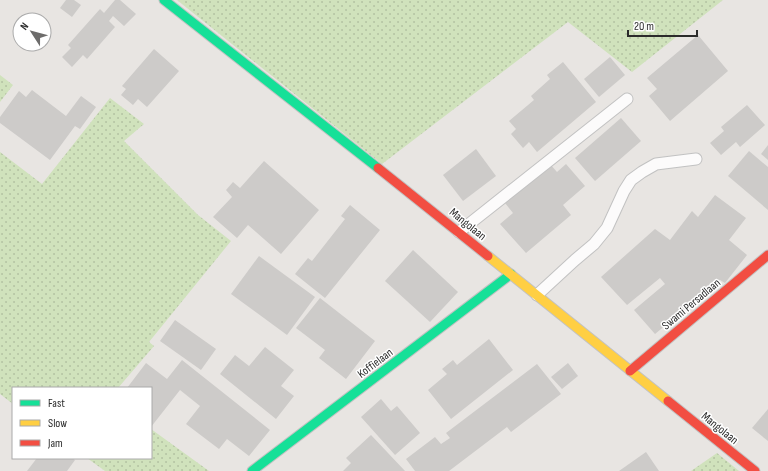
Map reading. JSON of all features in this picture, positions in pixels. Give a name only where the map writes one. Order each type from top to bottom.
[{"type":"street","name":"Mangolaan","points":[[164,0],[459,232],[754,471]]},
{"type":"street","name":"Swami Persadlaan","points":[[630,371],[768,255]]},
{"type":"street","name":"Koffielaan","points":[[252,471],[511,274]]},
{"type":"lane","points":[[459,232],[627,99]]},
{"type":"lane","points":[[537,295],[594,244],[607,228],[631,180],[656,164],[696,159]]},
{"type":"green space","points":[[177,0],[723,0],[632,72],[568,22],[382,164]]},
{"type":"green space","points":[[0,75],[13,85],[0,102]]},
{"type":"green space","points":[[110,98],[144,124],[124,141],[198,215],[231,241],[149,342],[154,346],[119,387],[12,387],[12,403],[0,394],[0,152],[42,184]]},
{"type":"green space","points":[[152,430],[209,471],[105,471],[88,459],[152,459]]},
{"type":"green space","points":[[717,453],[739,471],[691,471]]},
{"type":"building","points":[[66,0],[74,0],[81,5],[72,17],[60,8]]},
{"type":"building","points":[[115,0],[120,0],[136,14],[124,26],[113,16],[109,21],[115,27],[87,59],[83,55],[72,67],[62,57],[71,48],[68,45],[100,9],[104,13]]},
{"type":"building","points":[[698,35],[728,71],[670,121],[649,96],[657,89],[647,78]]},
{"type":"building","points":[[154,49],[179,71],[147,107],[138,99],[133,105],[121,95],[126,89],[122,86]]},
{"type":"building","points":[[610,57],[625,75],[599,97],[584,79]]},
{"type":"building","points":[[563,62],[596,102],[537,152],[529,142],[523,148],[511,134],[516,129],[509,121],[534,100],[531,96],[550,79],[547,75]]},
{"type":"building","points":[[32,90],[66,116],[81,96],[96,107],[80,129],[75,126],[50,160],[0,123],[0,117],[19,91],[26,97]]},
{"type":"building","points":[[747,105],[765,125],[740,147],[736,142],[721,155],[710,143],[724,131],[721,127]]},
{"type":"building","points":[[621,118],[641,141],[595,181],[575,158]]},
{"type":"building","points":[[768,145],[768,160],[761,154]]},
{"type":"building","points":[[476,149],[496,176],[463,201],[443,175]]},
{"type":"building","points":[[749,151],[768,167],[768,210],[728,176]]},
{"type":"building","points":[[264,161],[319,210],[281,254],[248,225],[237,238],[213,217],[232,197],[226,190],[233,182],[240,188]]},
{"type":"building","points":[[550,164],[557,172],[566,164],[585,186],[563,205],[571,215],[526,253],[500,224],[513,213],[505,203]]},
{"type":"building","points":[[715,195],[746,218],[729,240],[747,255],[725,283],[720,280],[655,334],[634,310],[665,284],[660,278],[627,305],[601,277],[655,229],[670,240],[692,211],[698,217]]},
{"type":"building","points":[[350,205],[380,230],[325,298],[295,274],[308,258],[312,261],[345,219],[341,216]]},
{"type":"building","points":[[413,250],[458,292],[430,322],[385,281]]},
{"type":"building","points":[[259,256],[315,297],[287,335],[231,294]]},
{"type":"building","points":[[320,298],[375,341],[346,379],[319,358],[325,350],[296,328]]},
{"type":"building","points":[[175,320],[216,349],[201,370],[160,341]]},
{"type":"building","points":[[489,339],[513,370],[451,419],[428,390],[447,374],[442,369],[453,360],[457,365]]},
{"type":"building","points":[[265,347],[294,370],[281,386],[294,396],[276,419],[220,374],[235,355],[249,366]]},
{"type":"building","points":[[182,360],[270,430],[249,456],[227,439],[219,449],[186,424],[200,406],[180,390],[152,426],[152,387],[128,387],[146,363],[167,379]]},
{"type":"building","points":[[568,363],[578,376],[562,389],[551,377]]},
{"type":"building","points":[[537,364],[561,394],[511,432],[507,427],[449,471],[415,471],[406,459],[435,437],[441,444],[450,438],[446,433]]},
{"type":"building","points":[[381,399],[391,411],[397,406],[420,433],[395,455],[361,417]]},
{"type":"building","points":[[768,409],[768,441],[752,428]]},
{"type":"building","points":[[371,435],[405,471],[343,471],[351,463],[346,458]]},
{"type":"building","points":[[646,452],[659,471],[619,471]]},
{"type":"building","points":[[36,459],[75,460],[67,471],[27,471]]},
{"type":"traffic: fast","points":[[164,0],[378,168]]},
{"type":"traffic: fast","points":[[252,471],[511,274]]},
{"type":"traffic: slow","points":[[488,256],[668,401]]},
{"type":"traffic: jam","points":[[378,168],[488,256]]},
{"type":"traffic: jam","points":[[630,371],[768,255]]},
{"type":"traffic: jam","points":[[668,401],[755,471]]}]
